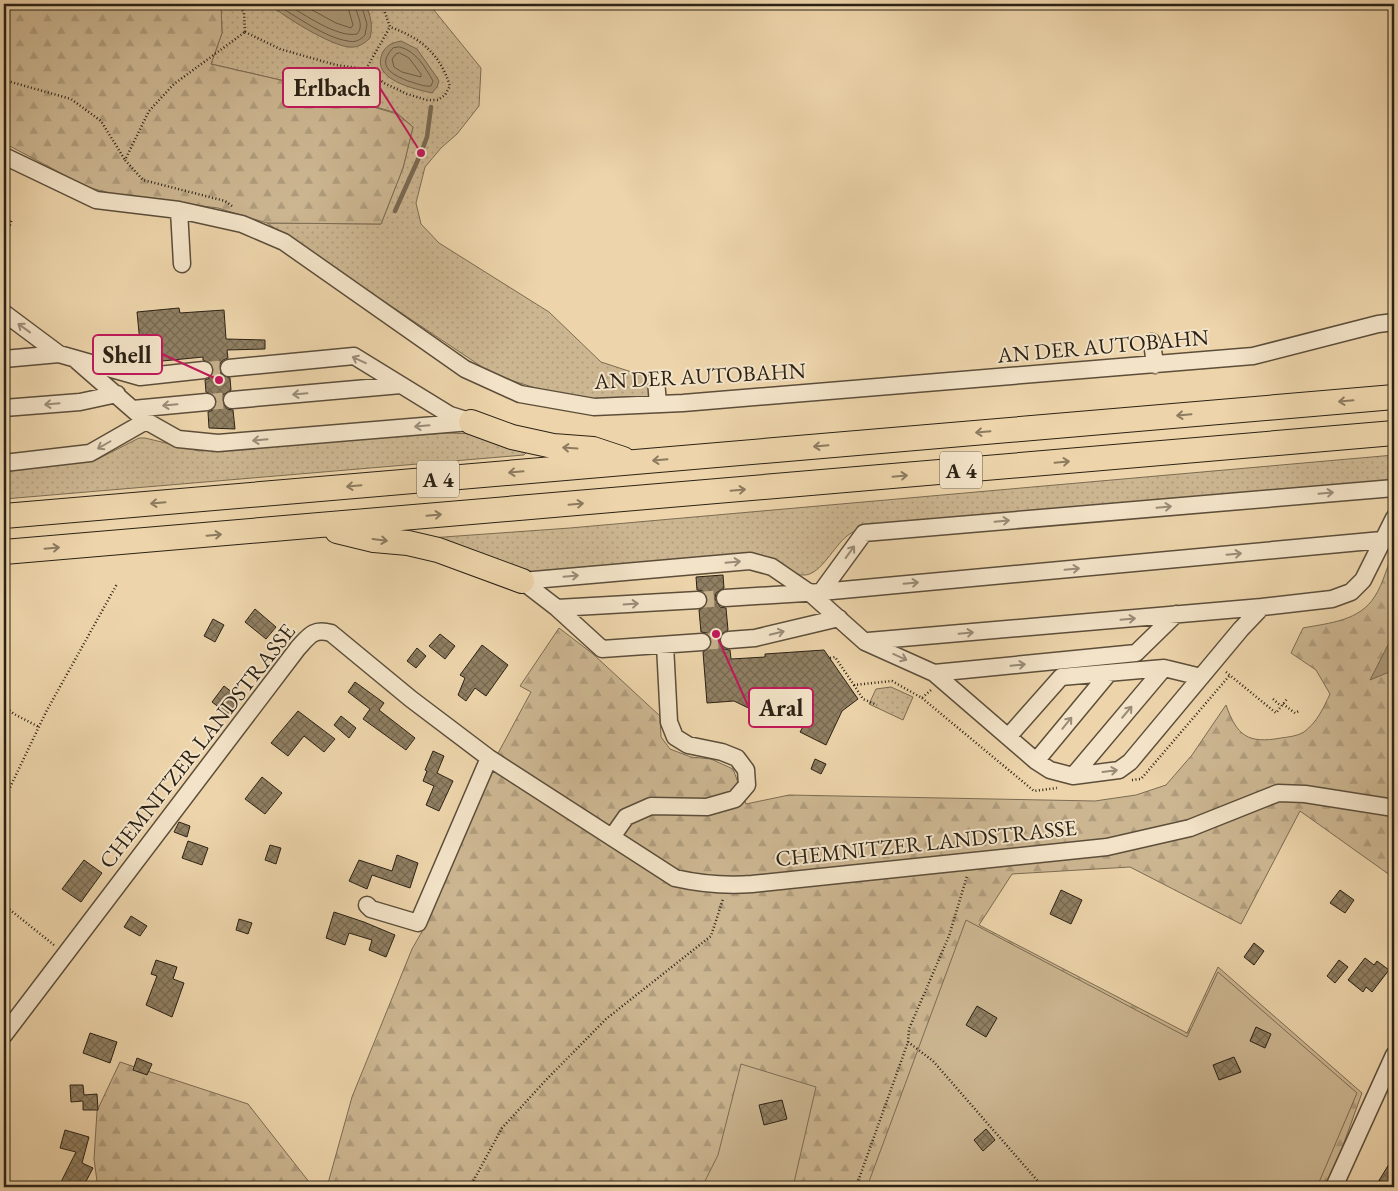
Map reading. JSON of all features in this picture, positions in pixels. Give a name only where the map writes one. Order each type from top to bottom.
[{"type":"highway","name":"A 4","points":[[4,516],[1394,397]]},
{"type":"highway","points":[[471,422],[512,437],[553,446],[593,449],[634,463]]},
{"type":"highway","name":"A 4","points":[[4,552],[1394,433]]},
{"type":"highway","points":[[316,526],[374,540],[408,543],[438,550],[522,581]]},
{"type":"street","name":"AN DER AUTOBAHN","points":[[4,156],[96,200],[179,210],[242,224],[284,242],[465,369],[520,394],[594,407],[658,404],[1253,356],[1378,324],[1394,322]]},
{"type":"street","points":[[179,210],[182,264]]},
{"type":"street","points":[[4,313],[59,354]]},
{"type":"street","points":[[1152,342],[1155,365]]},
{"type":"street","points":[[4,359],[59,354],[140,376],[204,370]]},
{"type":"street","points":[[229,368],[354,356],[450,415],[471,422]]},
{"type":"street","points":[[75,358],[146,421],[178,439],[218,443],[471,422]]},
{"type":"street","points":[[656,380],[658,404]]},
{"type":"street","points":[[232,400],[400,385]]},
{"type":"street","points":[[4,408],[80,402],[117,394]]},
{"type":"street","points":[[133,409],[207,402]]},
{"type":"street","points":[[4,463],[90,454],[146,421]]},
{"type":"street","points":[[816,592],[864,533],[1394,488]]},
{"type":"street","points":[[865,642],[1262,607],[1332,599],[1351,592],[1362,580],[1394,518]]},
{"type":"street","points":[[725,598],[816,592],[1382,540]]},
{"type":"street","points":[[522,581],[750,561],[772,567],[816,592],[838,618],[865,642],[934,673],[1036,761],[1050,770],[1074,776],[1118,770],[1130,762],[1241,629],[1262,607]]},
{"type":"street","points":[[522,581],[602,649],[702,642]]},
{"type":"street","points":[[556,608],[698,600]]},
{"type":"street","points":[[934,673],[1136,653],[1176,614]]},
{"type":"street","points":[[729,640],[755,638],[838,618]]},
{"type":"street","name":"CHEMNITZER LANDSTRASSE","points":[[4,1035],[298,648],[315,632],[331,633],[411,699],[489,758],[675,878],[700,884],[728,886],[1107,847],[1190,828],[1278,793],[1305,794],[1394,808]]},
{"type":"street","points":[[612,837],[626,816],[651,806],[707,807],[735,799],[747,785],[746,770],[737,758],[722,752],[688,745],[675,737],[669,722],[665,645]]},
{"type":"street","points":[[1008,736],[1061,677],[1164,668],[1201,677]]},
{"type":"street","points":[[1074,776],[1164,668]]},
{"type":"street","points":[[1036,761],[1108,673]]},
{"type":"street","points":[[367,905],[418,923],[489,758]]},
{"type":"street","points":[[1334,1187],[1394,1055]]},
{"type":"path","points":[[239,4],[244,13],[245,32]]},
{"type":"path","points":[[366,69],[390,27],[382,4]]},
{"type":"path","points":[[245,32],[280,49],[336,65],[366,69],[384,83],[407,94],[428,100],[438,100],[445,95],[450,86],[438,60],[423,43],[407,33],[390,27]]},
{"type":"path","points":[[125,160],[148,111],[174,84],[245,32]]},
{"type":"path","points":[[4,80],[71,99],[102,121],[125,160],[143,180],[224,201],[240,211]]},
{"type":"path","points":[[4,230],[12,219]]},
{"type":"path","points":[[4,800],[39,727],[117,584]]},
{"type":"path","points":[[854,685],[863,698],[877,705]]},
{"type":"path","points":[[1273,699],[1295,713],[1299,711]]},
{"type":"path","points":[[4,706],[14,714],[39,727]]},
{"type":"path","points":[[856,1187],[908,1042],[909,1029],[949,936],[972,861]]},
{"type":"path","points":[[470,1187],[502,1128],[545,1081],[606,1019],[711,936],[728,886]]},
{"type":"path","points":[[4,905],[65,954]]},
{"type":"path","points":[[908,1042],[933,1062],[1043,1187]]},
{"type":"green space","points":[[12,4],[221,4],[222,33],[211,64],[289,82],[397,114],[413,127],[403,168],[381,224],[267,223],[218,208],[117,195],[87,187],[4,143],[4,20]]},
{"type":"green space","points":[[221,4],[270,4],[277,11],[370,15],[365,4],[429,4],[481,68],[479,106],[457,134],[441,148],[425,167],[416,203],[421,224],[439,243],[549,312],[601,362],[656,380],[648,398],[591,399],[542,390],[494,375],[267,223],[381,224],[403,168],[413,127],[397,113],[289,82],[211,64],[222,33]]},
{"type":"green space","points":[[447,433],[476,434],[527,452],[524,455],[4,499],[4,470],[94,461],[139,438],[199,451]]},
{"type":"green space","points":[[1394,455],[1394,482],[868,527],[857,530],[847,536],[822,565],[805,575],[796,574],[774,560],[755,554],[548,573],[522,571],[416,539],[570,528]]},
{"type":"green space","points":[[1394,550],[1394,878],[1300,811],[1241,924],[1130,867],[1012,874],[979,925],[1187,1033],[1218,967],[1362,1093],[1328,1187],[327,1187],[352,1097],[412,949],[424,928],[489,770],[531,692],[520,686],[559,628],[593,654],[660,716],[661,737],[670,749],[691,757],[711,759],[733,769],[746,804],[789,795],[1095,801],[1136,795],[1166,785],[1192,755],[1226,705],[1230,716],[1240,731],[1252,738],[1270,740],[1293,736],[1309,728],[1316,720],[1330,694],[1316,670],[1291,653],[1303,628],[1343,620],[1361,611],[1369,604],[1380,586]]},
{"type":"green space","points":[[891,687],[913,697],[903,720],[869,704],[876,689]]},
{"type":"green space","points":[[966,920],[1187,1037],[1218,972],[1357,1093],[1317,1187],[867,1187]]},
{"type":"green space","points":[[120,1062],[248,1104],[313,1187],[124,1187],[97,1181],[94,1159],[97,1111]]},
{"type":"green space","points":[[741,1064],[816,1087],[793,1187],[702,1187],[718,1155]]},
{"type":"water","points":[[270,4],[365,4],[371,21],[370,38],[363,44],[352,47],[331,42],[285,16]]},
{"type":"water","points":[[401,41],[417,49],[439,81],[432,93],[396,82],[383,70],[380,63],[385,48]]},
{"type":"water","points":[[1390,641],[1394,641],[1394,670],[1370,680]]},
{"type":"building","points":[[179,308],[180,313],[224,310],[226,339],[265,340],[265,349],[227,350],[228,358],[220,364],[221,374],[230,378],[231,390],[223,395],[222,401],[227,409],[233,410],[235,429],[209,428],[208,412],[213,410],[217,402],[215,396],[206,392],[205,380],[210,378],[214,369],[212,364],[203,360],[203,357],[142,363],[137,312]]},
{"type":"building","points":[[723,575],[724,588],[716,593],[715,599],[720,607],[726,608],[728,630],[720,635],[719,641],[724,649],[730,650],[731,659],[765,657],[765,654],[824,650],[858,699],[842,711],[826,745],[800,732],[804,725],[790,722],[779,713],[775,721],[734,701],[707,703],[703,652],[711,647],[712,641],[707,633],[701,632],[699,610],[707,605],[708,599],[703,591],[697,590],[696,577]]},
{"type":"building","points":[[255,609],[276,627],[266,639],[245,622]]},
{"type":"building","points":[[213,619],[224,625],[215,642],[204,636]]},
{"type":"building","points":[[440,634],[455,646],[445,659],[429,646]]},
{"type":"building","points":[[482,645],[508,665],[486,696],[475,688],[466,701],[458,695],[465,678],[460,675]]},
{"type":"building","points":[[417,648],[426,656],[416,668],[407,661]]},
{"type":"building","points":[[355,682],[384,703],[379,710],[415,738],[406,750],[363,719],[370,709],[348,692]]},
{"type":"building","points":[[224,686],[241,699],[229,715],[212,702]]},
{"type":"building","points":[[298,711],[335,739],[324,752],[304,736],[288,756],[271,743]]},
{"type":"building","points":[[341,716],[356,728],[349,738],[334,725]]},
{"type":"building","points":[[433,751],[444,756],[437,773],[453,781],[439,811],[426,805],[434,786],[423,781],[427,771],[425,770]]},
{"type":"building","points":[[815,759],[826,764],[821,774],[811,769]]},
{"type":"building","points":[[262,777],[282,793],[265,814],[245,799]]},
{"type":"building","points":[[179,822],[190,826],[187,837],[174,832]]},
{"type":"building","points":[[188,841],[208,848],[202,865],[182,858]]},
{"type":"building","points":[[270,845],[281,848],[276,864],[265,860]]},
{"type":"building","points":[[397,855],[418,863],[410,888],[372,875],[367,889],[349,881],[359,860],[392,871]]},
{"type":"building","points":[[84,860],[102,873],[81,902],[62,889]]},
{"type":"building","points":[[1061,890],[1082,900],[1071,924],[1050,914]]},
{"type":"building","points":[[1340,890],[1354,900],[1345,913],[1330,903]]},
{"type":"building","points":[[334,912],[395,935],[386,957],[369,950],[372,940],[349,933],[345,945],[326,938]]},
{"type":"building","points":[[131,916],[147,926],[140,936],[124,927]]},
{"type":"building","points":[[239,919],[252,923],[248,934],[236,930]]},
{"type":"building","points":[[1254,943],[1264,951],[1254,965],[1244,957]]},
{"type":"building","points":[[1365,958],[1374,965],[1377,961],[1389,970],[1372,992],[1366,987],[1363,992],[1348,980]]},
{"type":"building","points":[[156,960],[177,967],[173,979],[184,983],[172,1017],[146,1005],[157,976],[151,974]]},
{"type":"building","points":[[1339,960],[1348,967],[1335,983],[1327,976]]},
{"type":"building","points":[[977,1006],[997,1018],[986,1037],[966,1025]]},
{"type":"building","points":[[1256,1027],[1271,1034],[1265,1048],[1250,1041]]},
{"type":"building","points":[[90,1033],[117,1042],[110,1063],[83,1053]]},
{"type":"building","points":[[1234,1057],[1241,1072],[1219,1080],[1213,1065]]},
{"type":"building","points":[[137,1058],[152,1064],[147,1075],[133,1070]]},
{"type":"building","points":[[70,1085],[83,1085],[84,1095],[97,1094],[98,1110],[83,1110],[83,1101],[71,1102]]},
{"type":"building","points":[[782,1100],[787,1119],[764,1125],[759,1105]]},
{"type":"building","points":[[986,1129],[995,1140],[983,1151],[974,1140]]},
{"type":"building","points":[[65,1130],[89,1137],[82,1163],[93,1168],[83,1187],[72,1187],[61,1182],[76,1152],[60,1148]]},
{"type":"building","points":[[1394,1156],[1394,1187],[1375,1187]]},
{"type":"waterway","points":[[395,211],[427,137],[431,107]]},
{"type":"tunnel","points":[[204,370],[229,368]]},
{"type":"tunnel","points":[[207,402],[232,400]]},
{"type":"tunnel","points":[[698,600],[725,598]]},
{"type":"tunnel","points":[[702,642],[729,640]]},
{"type":"place","name":"Erlbach","points":[[421,153]]},
{"type":"place","name":"Shell","points":[[219,380]]},
{"type":"place","name":"Aral","points":[[716,634]]}]
